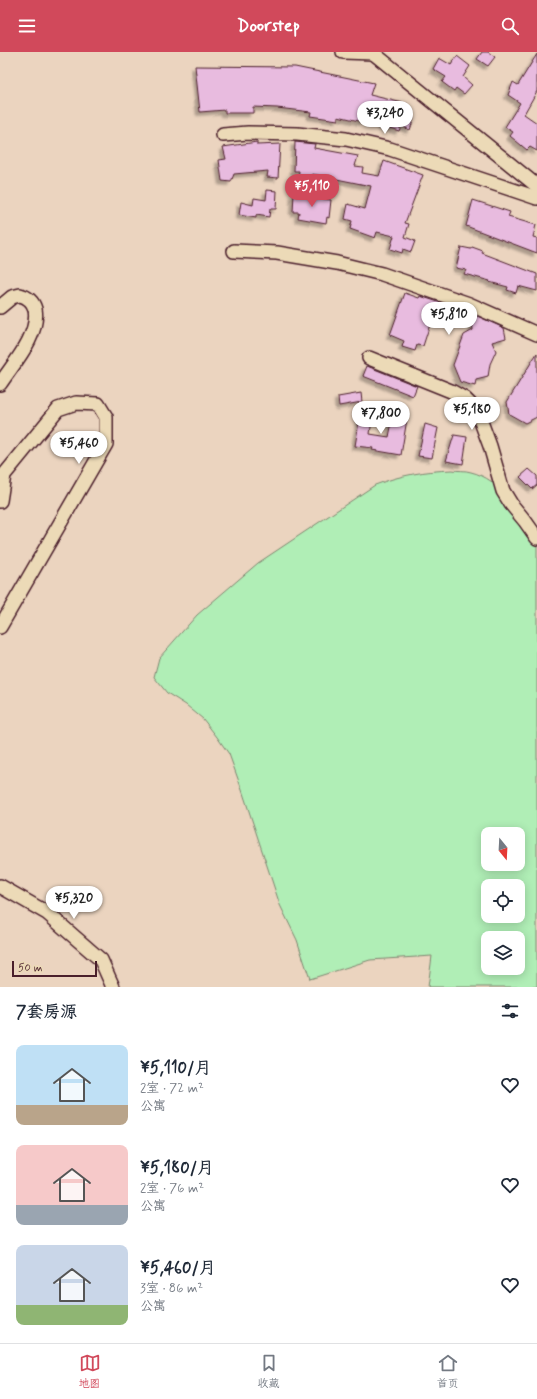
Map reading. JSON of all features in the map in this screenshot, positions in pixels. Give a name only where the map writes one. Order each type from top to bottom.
[{"type":"street","points":[[343,52],[373,52],[537,186]]},
{"type":"street","points":[[223,135],[248,133],[297,134],[346,139],[390,150],[537,198]]},
{"type":"street","points":[[234,251],[277,253],[338,263],[382,274],[470,304],[537,334]]},
{"type":"street","points":[[0,307],[16,295],[23,296],[33,304],[36,314],[35,325],[28,342],[0,384]]},
{"type":"street","points":[[368,358],[451,390],[465,399],[477,411],[490,446],[503,491],[537,538]]},
{"type":"street","points":[[0,501],[2,474],[58,409],[76,403],[98,404],[106,417],[106,444],[0,627]]},
{"type":"street","points":[[0,886],[47,913],[101,960],[114,987]]},
{"type":"green space","points":[[452,470],[469,471],[491,481],[508,496],[537,531],[537,987],[428,987],[432,956],[370,960],[310,979],[297,940],[280,905],[229,754],[203,719],[186,705],[167,693],[154,677],[159,658],[197,615],[258,563],[375,485],[403,476]]},
{"type":"building","points":[[482,52],[488,52],[495,57],[488,66],[477,59]]},
{"type":"building","points":[[537,54],[537,91],[524,114],[537,123],[537,151],[530,147],[527,150],[510,136],[513,132],[505,127],[520,103],[508,95],[513,82],[518,85]]},
{"type":"building","points":[[457,56],[470,66],[463,77],[472,85],[464,94],[456,88],[454,91],[442,82],[446,77],[433,69],[439,58],[451,65]]},
{"type":"building","points":[[195,66],[295,67],[374,83],[370,95],[407,104],[405,116],[414,118],[410,130],[401,126],[399,131],[380,125],[381,121],[364,116],[363,122],[338,116],[338,120],[310,116],[311,112],[253,107],[253,113],[225,113],[225,110],[200,112]]},
{"type":"building","points":[[257,142],[257,145],[280,144],[278,178],[267,177],[268,171],[234,174],[231,182],[222,181],[219,160],[226,159],[223,147]]},
{"type":"building","points":[[295,142],[315,144],[314,148],[358,156],[355,166],[363,167],[362,173],[379,176],[384,161],[423,175],[405,223],[409,224],[405,237],[415,241],[411,252],[403,249],[402,253],[390,249],[394,236],[377,232],[375,238],[350,229],[352,221],[345,219],[348,204],[365,209],[371,186],[312,174],[312,180],[298,179],[299,171],[294,171]]},
{"type":"building","points":[[267,190],[277,191],[276,209],[270,209],[269,217],[256,215],[256,218],[239,215],[241,202],[253,205],[254,198],[266,200]]},
{"type":"building","points":[[294,194],[331,200],[329,218],[327,217],[326,223],[298,218],[299,212],[293,212]]},
{"type":"building","points":[[473,200],[510,212],[508,217],[536,225],[533,237],[537,238],[537,253],[466,226]]},
{"type":"building","points":[[461,247],[471,249],[472,247],[483,251],[482,253],[537,274],[537,291],[518,286],[516,293],[507,290],[508,287],[464,274],[466,270],[456,268]]},
{"type":"building","points":[[405,293],[419,298],[420,296],[466,311],[504,328],[506,338],[492,342],[496,351],[490,364],[488,377],[476,380],[475,386],[460,382],[453,365],[464,335],[473,330],[472,318],[467,317],[468,316],[444,310],[442,314],[434,312],[423,346],[417,345],[415,351],[402,347],[404,341],[390,335]]},
{"type":"building","points":[[537,353],[537,417],[525,423],[509,414],[507,402]]},
{"type":"building","points":[[367,366],[417,386],[413,396],[363,376]]},
{"type":"building","points":[[361,393],[362,402],[339,406],[338,397]]},
{"type":"building","points":[[361,410],[373,412],[370,434],[389,437],[393,417],[407,419],[401,455],[372,450],[373,448],[355,446]]},
{"type":"building","points":[[425,424],[438,428],[432,458],[418,456]]},
{"type":"building","points":[[454,435],[467,437],[463,464],[446,461]]},
{"type":"building","points":[[529,469],[537,476],[537,485],[532,489],[520,477]]}]
